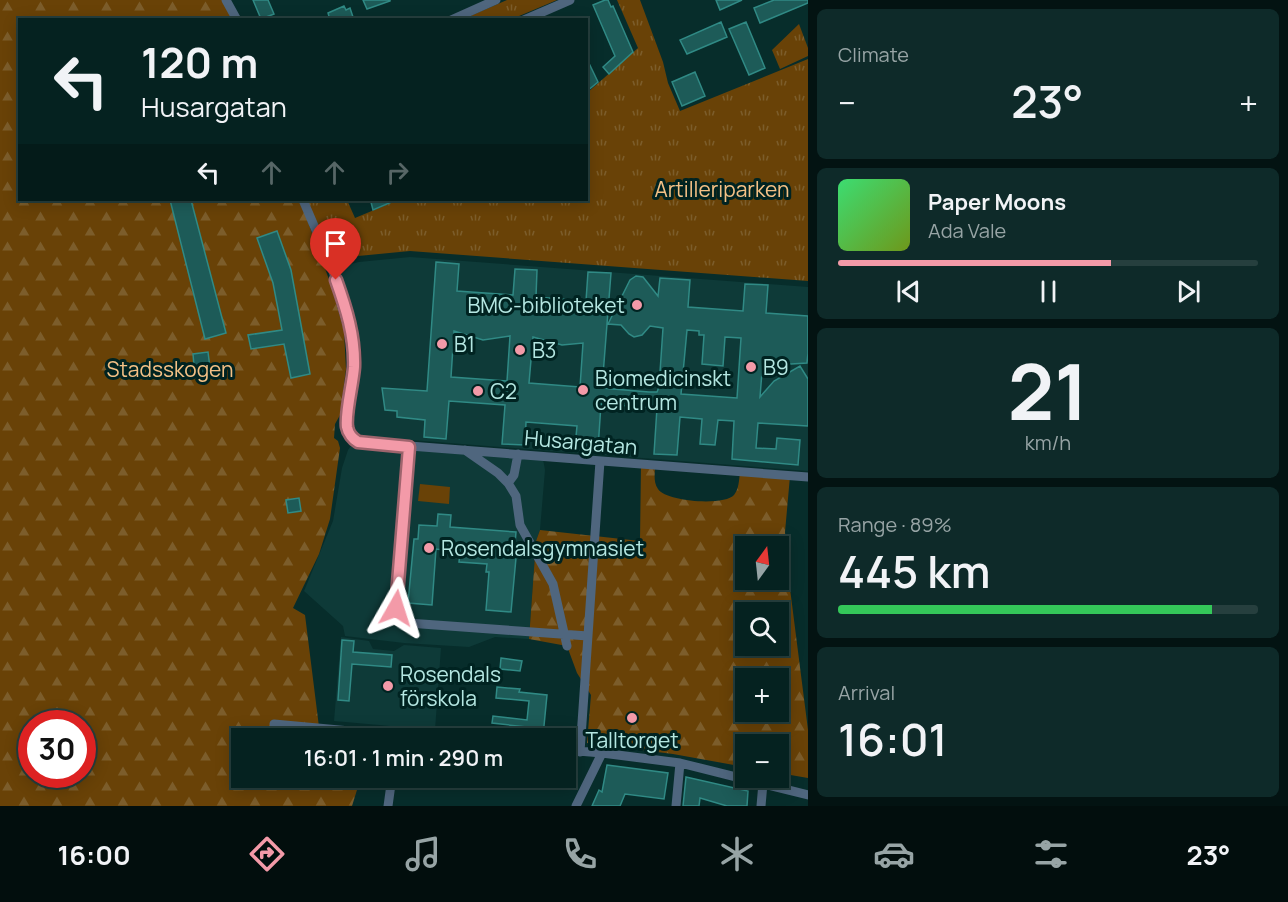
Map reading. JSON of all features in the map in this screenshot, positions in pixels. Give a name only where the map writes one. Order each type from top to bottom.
[{"type":"street","points":[[226,0],[236,18]]},
{"type":"street","points":[[456,18],[496,0]]},
{"type":"street","points":[[529,18],[570,0]]},
{"type":"street","name":"Husargatan","points":[[303,201],[330,263],[348,315],[354,366],[347,428],[353,438],[364,444],[808,477]]},
{"type":"street","points":[[409,447],[396,608],[401,616],[408,623],[588,636]]},
{"type":"street","points":[[465,450],[508,483],[516,496],[520,525],[553,584],[567,646]]},
{"type":"street","points":[[508,483],[514,475],[518,454]]},
{"type":"street","points":[[580,752],[600,461]]},
{"type":"street","points":[[274,724],[312,728]]},
{"type":"street","points":[[576,751],[680,763],[735,776]]},
{"type":"street","points":[[576,806],[602,753]]},
{"type":"street","points":[[676,806],[680,763]]},
{"type":"street","points":[[388,806],[390,788]]},
{"type":"street","points":[[761,806],[763,788]]},
{"type":"street","points":[[782,788],[808,795]]},
{"type":"shaded area","name":"Biomedicinskt centrum","points":[[410,257],[808,287],[808,471],[360,436],[353,427],[362,353],[354,314],[338,267],[359,262]]},
{"type":"shaded area","name":"Rosendalsgymnasiet","points":[[353,443],[543,459],[545,470],[540,530],[536,541],[529,639],[495,637],[469,647],[345,636],[343,626],[304,591],[333,521],[342,468]]},
{"type":"shaded area","name":"Rosendals förskola","points":[[341,637],[369,641],[373,649],[394,651],[404,645],[441,648],[435,728],[334,721]]},
{"type":"green space","name":"Stadsskogen","points":[[0,0],[222,0],[231,18],[18,18],[18,201],[300,201],[331,285],[344,331],[346,369],[340,415],[335,424],[334,438],[338,441],[340,448],[330,519],[319,554],[293,608],[305,615],[320,728],[231,728],[231,788],[358,788],[352,806],[0,806]]},
{"type":"green space","points":[[507,0],[557,0],[514,18],[466,18]]},
{"type":"green space","name":"Artilleriparken","points":[[617,0],[640,0],[680,111],[808,59],[808,281],[410,251],[358,256],[330,263],[303,201],[347,201],[355,218],[396,201],[588,201],[588,92],[638,48]]},
{"type":"green space","points":[[799,24],[808,48],[808,56],[780,69],[772,50]]},
{"type":"green space","points":[[641,465],[655,466],[655,483],[663,493],[683,500],[696,501],[719,501],[734,495],[738,487],[740,472],[790,476],[785,536],[735,536],[735,590],[789,590],[789,581],[808,730],[808,778],[789,775],[789,734],[735,734],[735,765],[673,754],[587,743],[591,695],[577,673],[567,646],[529,639],[536,541],[540,530],[640,541]]},
{"type":"green space","points":[[420,484],[450,487],[449,504],[418,501]]},
{"type":"building","points":[[253,0],[268,0],[274,14],[261,18]]},
{"type":"building","points":[[363,0],[390,0],[390,1],[367,9]]},
{"type":"building","points":[[608,0],[611,7],[613,6],[633,52],[609,74],[603,67],[615,56],[593,5]]},
{"type":"building","points":[[716,0],[742,0],[720,10]]},
{"type":"building","points":[[774,0],[808,0],[808,3],[760,23],[754,8]]},
{"type":"building","points":[[344,6],[346,10],[350,8],[353,18],[329,18],[328,13]]},
{"type":"building","points":[[721,22],[727,37],[687,54],[680,40]]},
{"type":"building","points":[[746,22],[765,68],[749,75],[729,29]]},
{"type":"building","points":[[588,61],[598,82],[588,90]]},
{"type":"building","points":[[695,72],[705,96],[682,106],[672,82]]},
{"type":"building","points":[[170,201],[191,201],[226,333],[205,339]]},
{"type":"building","points":[[378,201],[394,201],[373,210],[371,202]]},
{"type":"building","points":[[277,231],[291,270],[310,374],[291,378],[284,344],[251,349],[248,335],[282,330],[273,283],[257,238]]},
{"type":"building","points":[[436,262],[459,264],[457,291],[513,295],[515,269],[537,270],[536,297],[586,301],[588,272],[611,273],[602,388],[657,392],[659,387],[663,328],[650,326],[642,335],[634,337],[621,325],[608,324],[630,280],[636,276],[643,277],[658,296],[660,278],[690,280],[688,307],[743,311],[745,284],[768,285],[766,313],[808,316],[807,363],[791,364],[763,359],[760,397],[774,381],[800,366],[808,379],[808,426],[758,423],[756,448],[776,449],[777,438],[800,440],[798,465],[732,459],[734,421],[718,420],[715,445],[700,444],[702,419],[680,417],[677,455],[654,454],[657,408],[601,404],[598,449],[575,447],[577,426],[526,422],[525,445],[502,444],[505,405],[449,401],[446,439],[424,437],[425,420],[397,417],[397,411],[385,410],[382,388],[427,391]],"holes":[[[687,330],[699,331],[699,335],[704,335],[702,364],[723,366],[725,337],[741,338],[737,398],[681,394]],[[454,331],[483,340],[510,336],[507,381],[451,377]],[[533,337],[562,345],[583,343],[580,387],[529,383]]]},
{"type":"building","points":[[208,352],[211,376],[195,378],[193,354]]},
{"type":"building","points":[[299,498],[301,511],[288,513],[286,500]]},
{"type":"building","name":"Rosendalsgymnasiet","points":[[438,514],[451,515],[450,527],[516,532],[515,544],[521,545],[520,558],[516,558],[511,612],[486,610],[489,572],[486,572],[487,564],[459,562],[460,552],[436,549],[432,605],[408,603],[414,539],[418,539],[419,525],[437,526]]},
{"type":"building","points":[[342,640],[354,641],[353,652],[392,655],[391,667],[352,664],[349,701],[338,700]]},
{"type":"building","points":[[501,658],[522,661],[520,671],[500,669]]},
{"type":"building","points":[[497,687],[547,695],[544,728],[492,723],[493,716],[527,720],[529,701],[496,698]]},
{"type":"building","points":[[607,765],[668,773],[664,799],[625,794],[620,806],[592,806],[599,790],[602,792]]},
{"type":"building","points":[[686,777],[748,791],[747,806],[727,806],[700,798],[699,806],[683,806]]},
{"type":"place","name":"BMC-biblioteket","points":[[637,305]]},
{"type":"place","name":"B1","points":[[442,344]]},
{"type":"place","name":"B3","points":[[520,350]]},
{"type":"place","name":"B9","points":[[751,367]]},
{"type":"place","name":"Biomedicinskt centrum","points":[[583,390]]},
{"type":"place","name":"C2","points":[[478,391]]},
{"type":"place","name":"Rosendalsgymnasiet","points":[[429,548]]},
{"type":"place","name":"Rosendals förskola","points":[[388,686]]},
{"type":"place","name":"Talltorget","points":[[632,718]]},
{"type":"route","points":[[336,280],[348,315],[354,351],[347,428],[353,438],[364,444],[409,447],[404,536],[396,608]]}]
